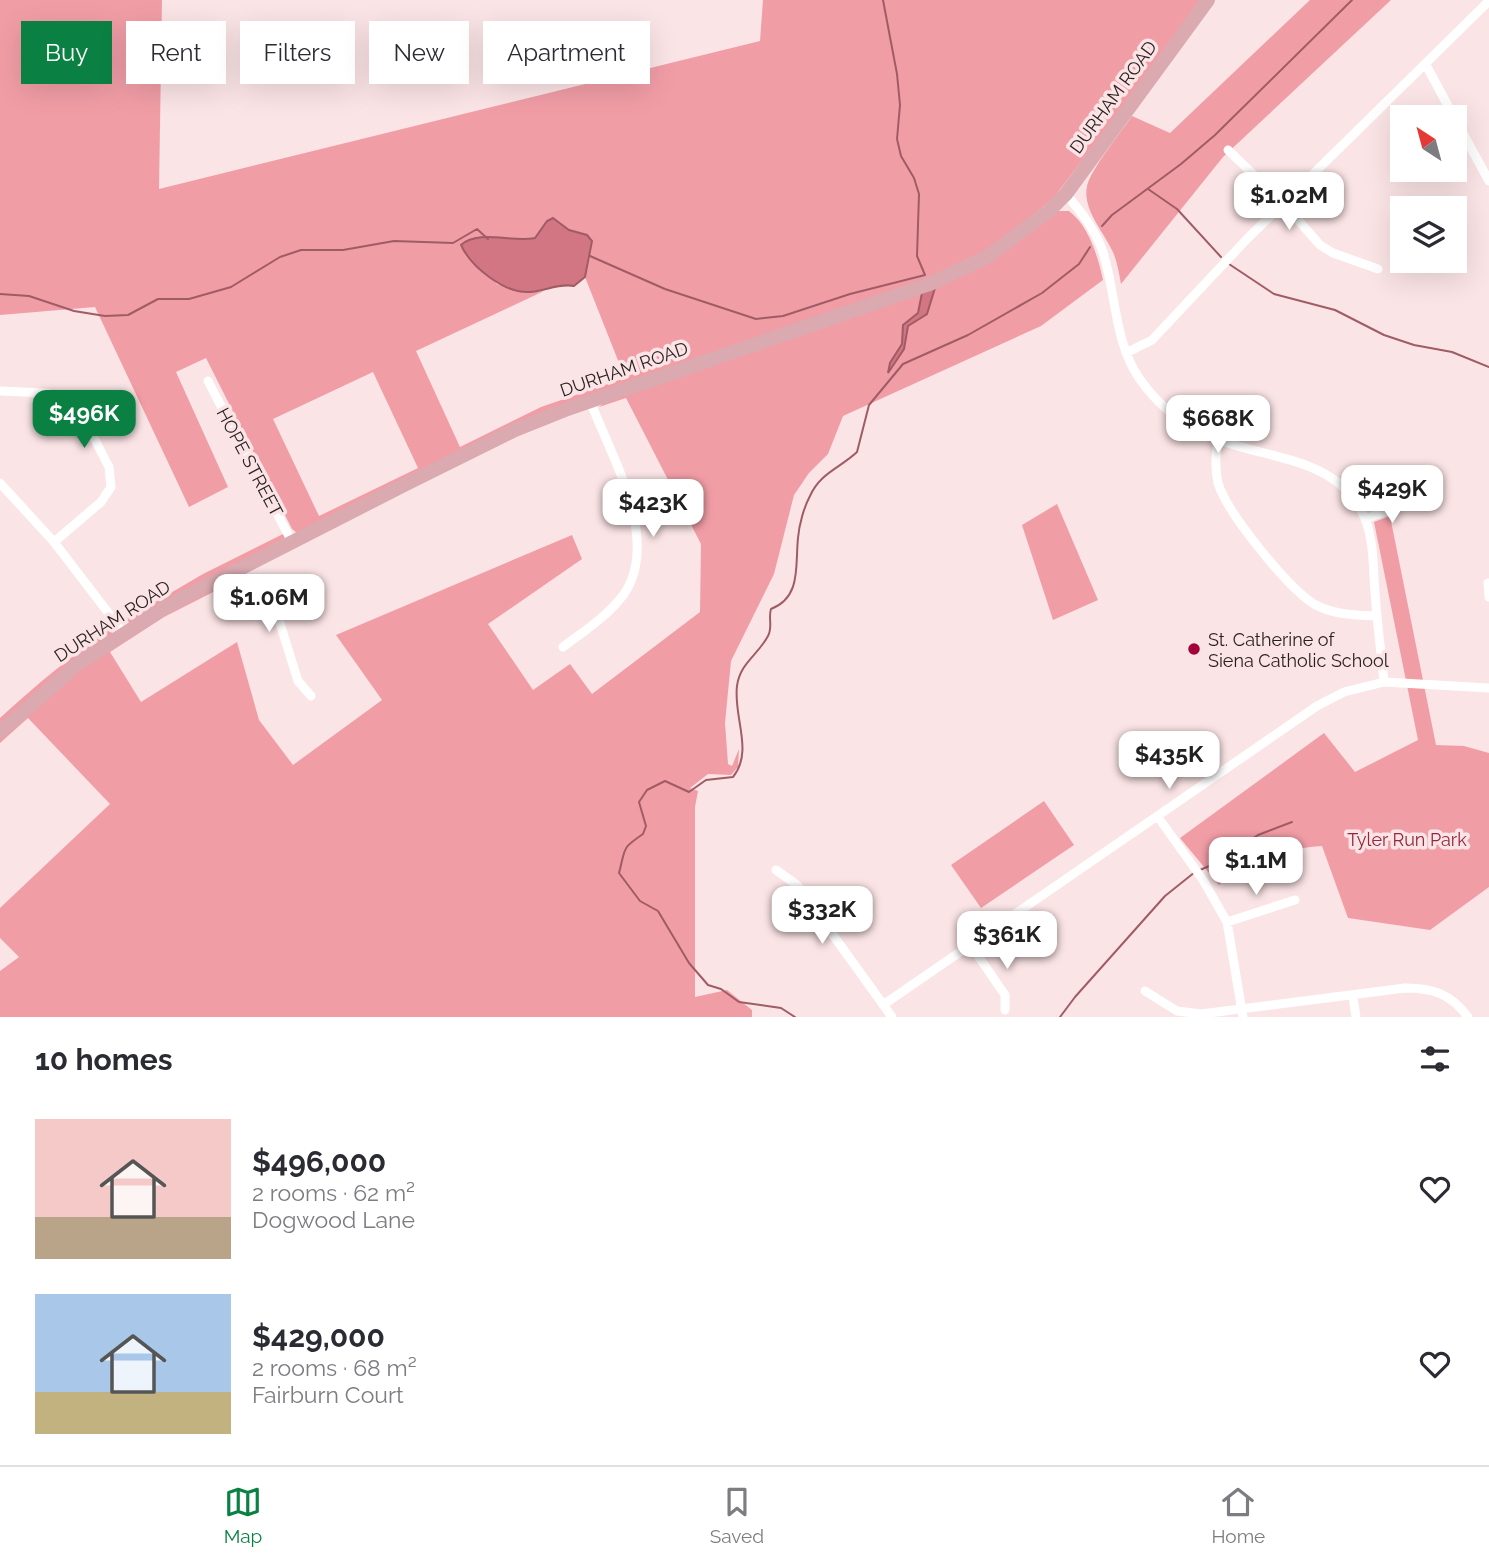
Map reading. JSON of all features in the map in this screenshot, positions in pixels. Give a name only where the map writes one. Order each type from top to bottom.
[{"type":"main road","name":"DURHAM ROAD","points":[[0,732],[57,681],[123,632],[232,571],[515,430],[590,401],[961,271],[1023,233],[1066,194],[1208,0]]},
{"type":"street","points":[[1126,353],[1153,340],[1284,204],[1489,1]]},
{"type":"street","points":[[1426,65],[1448,105]]},
{"type":"street","points":[[1467,141],[1489,181]]},
{"type":"street","points":[[1228,150],[1284,204],[1320,245],[1333,253],[1378,269]]},
{"type":"street","points":[[1066,194],[1092,226],[1102,251],[1126,353],[1139,378],[1177,419],[1219,440],[1309,464],[1335,481],[1355,500],[1366,519],[1372,548],[1384,682]]},
{"type":"street","name":"HOPE STREET","points":[[208,381],[292,542]]},
{"type":"street","points":[[0,391],[66,398],[80,411],[109,467],[111,487],[101,502],[54,542]]},
{"type":"street","points":[[563,647],[613,607],[625,592],[638,554],[636,520],[590,401]]},
{"type":"street","points":[[1219,440],[1218,483],[1245,527],[1287,582],[1315,605],[1332,612],[1377,616]]},
{"type":"street","points":[[0,483],[54,542],[123,632]]},
{"type":"street","points":[[1366,519],[1386,512],[1399,500]]},
{"type":"street","points":[[232,571],[246,592],[265,596],[274,604],[296,674],[311,696]]},
{"type":"street","points":[[1488,583],[1489,597]]},
{"type":"street","points":[[883,1005],[1318,706],[1344,692],[1384,682],[1489,688]]},
{"type":"street","points":[[1157,817],[1203,880],[1227,922],[1243,1013]]},
{"type":"street","points":[[776,870],[797,885],[892,1017]]},
{"type":"street","points":[[1227,922],[1295,900]]},
{"type":"street","points":[[970,944],[1005,995],[1005,1010]]},
{"type":"street","points":[[1145,991],[1177,1011],[1192,1014],[1243,1013],[1405,988],[1427,988],[1447,995],[1458,1003],[1468,1017]]},
{"type":"street","points":[[1353,997],[1356,1017]]},
{"type":"green space","points":[[0,0],[162,0],[162,21],[126,21],[126,84],[161,84],[159,189],[585,84],[650,84],[650,68],[760,41],[763,0],[1203,0],[1053,199],[985,253],[918,283],[545,413],[297,533],[292,529],[206,358],[176,372],[228,487],[189,507],[95,307],[0,315]],"holes":[[[557,220],[569,230],[587,235],[590,256],[585,277],[625,378],[541,407],[460,447],[416,351],[544,291],[526,293],[497,284],[460,246],[467,241],[485,237],[535,238],[547,221]],[[373,372],[418,468],[319,516],[273,419]]]},
{"type":"green space","points":[[1310,0],[1391,0],[1223,157],[1121,284],[1113,252],[1091,212],[1086,195],[1087,186],[1100,161],[1132,116],[1170,133]]},
{"type":"green space","points":[[1058,211],[1069,211],[1082,225],[1095,252],[1103,280],[1041,326],[843,416],[828,454],[809,473],[794,495],[774,574],[731,661],[725,723],[728,764],[732,766],[739,749],[738,767],[731,775],[708,774],[690,788],[698,791],[695,807],[695,997],[727,990],[752,1010],[752,1017],[0,1017],[0,971],[19,957],[0,938],[0,908],[110,804],[28,718],[0,743],[0,737],[108,647],[226,581],[227,585],[164,617],[110,652],[141,702],[237,642],[259,720],[293,765],[382,700],[336,635],[572,535],[582,559],[488,624],[533,690],[570,664],[592,694],[700,612],[701,544],[626,398],[599,407],[608,399],[1010,247]]},
{"type":"green space","points":[[1057,504],[1098,600],[1053,620],[1022,525]]},
{"type":"green space","name":"Tyler Run Park","points":[[1390,516],[1436,745],[1464,746],[1489,753],[1489,887],[1430,930],[1348,918],[1322,846],[1267,857],[1242,868],[1219,885],[1180,838],[1324,733],[1355,772],[1418,740],[1374,522]]},
{"type":"green space","points":[[285,533],[285,538],[132,622],[121,622],[203,574]]},
{"type":"green space","points":[[114,627],[112,634],[0,727],[0,718],[27,694],[69,659]]},
{"type":"green space","points":[[1044,801],[1074,845],[981,908],[951,865]]},
{"type":"shaded area","points":[[553,218],[569,230],[587,235],[592,241],[585,277],[574,286],[530,292],[510,289],[490,278],[472,262],[461,245],[468,240],[486,237],[535,238],[547,221]]},
{"type":"shaded area","points":[[935,288],[927,314],[908,326],[904,349],[888,373],[890,363],[902,344],[903,325],[918,313],[922,293]]},
{"type":"waterway","points":[[590,256],[665,289],[756,319],[783,316],[850,294],[925,275],[917,256],[919,194],[914,178],[901,156],[897,139],[900,105],[897,74],[883,0]]},
{"type":"waterway","points":[[1102,226],[1112,215],[1215,135],[1352,0]]},
{"type":"waterway","points":[[1148,189],[1177,209],[1221,257]]},
{"type":"waterway","points":[[0,294],[29,296],[74,311],[105,316],[128,315],[158,299],[189,299],[231,287],[280,257],[301,250],[343,250],[394,241],[453,243],[477,229],[488,239]]},
{"type":"waterway","points":[[795,1017],[781,1008],[739,1002],[721,989],[708,985],[689,963],[658,911],[640,901],[619,873],[625,849],[643,834],[646,826],[639,802],[647,790],[665,781],[689,792],[706,780],[733,777],[739,767],[742,756],[737,698],[739,678],[745,665],[768,636],[771,609],[781,604],[792,588],[799,528],[808,500],[819,482],[857,452],[869,405],[903,364],[968,335],[1042,293],[1079,264],[1090,247]]},
{"type":"waterway","points":[[1229,264],[1274,294],[1335,310],[1384,335],[1414,345],[1452,352],[1489,367]]},
{"type":"waterway","points":[[1200,870],[1216,863],[1258,835],[1292,822]]},
{"type":"waterway","points":[[1060,1017],[1165,896],[1195,872]]},
{"type":"place","name":"St. Catherine of Siena Catholic School","points":[[1194,649]]}]
